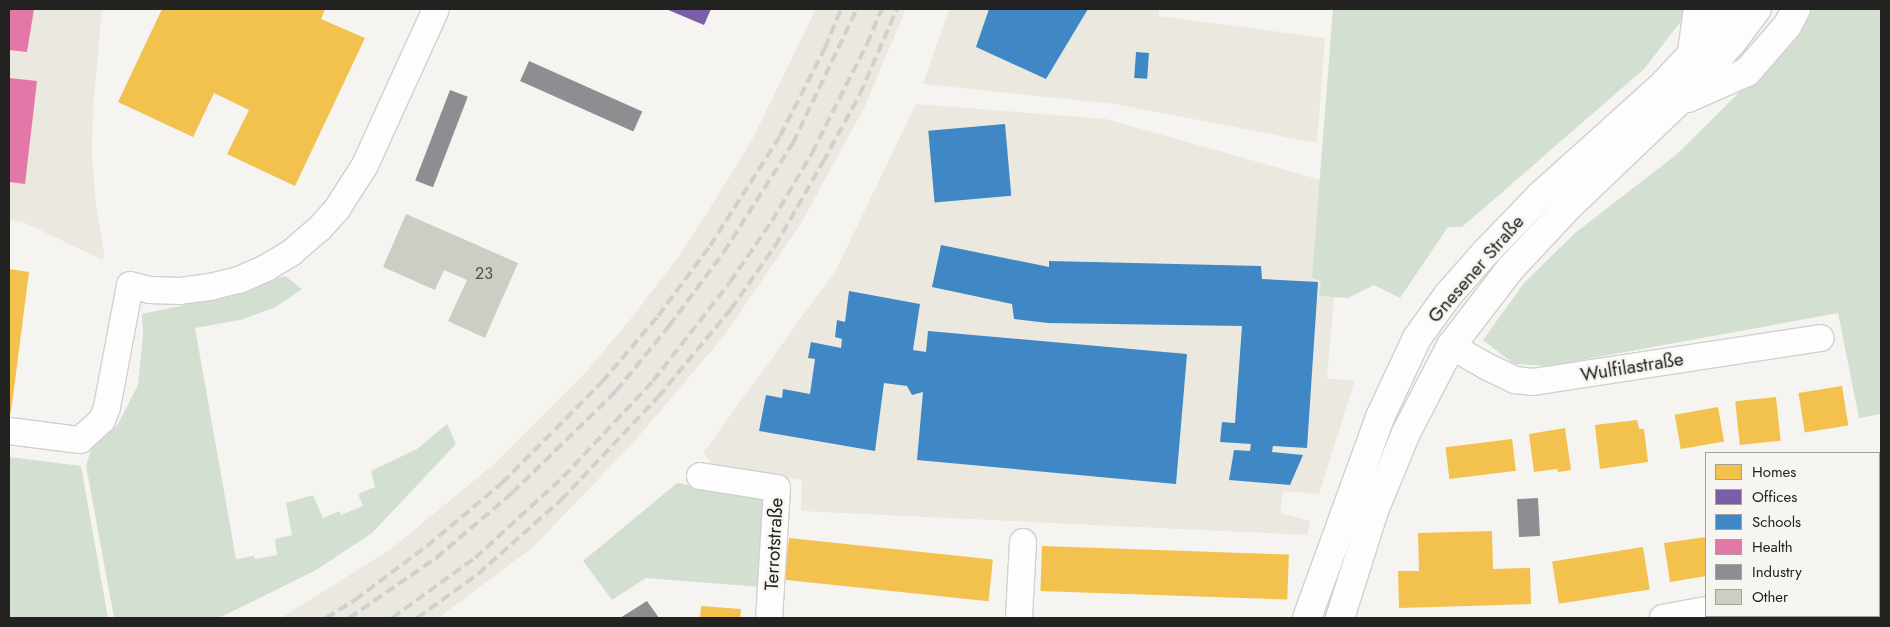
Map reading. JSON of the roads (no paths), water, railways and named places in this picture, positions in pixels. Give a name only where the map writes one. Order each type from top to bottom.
[{"type":"main road","points":[[1692,54],[1698,9]]},
{"type":"main road","name":"Gnesener Straße","points":[[1308,618],[1377,425],[1417,338],[1448,295],[1484,254],[1540,196],[1660,88],[1692,54],[1727,9]]},
{"type":"main road","name":"Gnesener Straße","points":[[1340,618],[1374,511],[1403,441],[1451,346],[1510,269],[1569,206],[1679,101],[1732,42],[1756,9]]},
{"type":"main road","points":[[1679,101],[1747,72],[1786,26],[1796,9]]},
{"type":"street","points":[[9,431],[80,440],[102,420],[107,407],[130,285],[150,290],[180,291],[210,287],[238,280],[266,268],[306,242],[337,209],[365,165],[436,9]]},
{"type":"street","name":"Wulfilastraße","points":[[1451,346],[1516,380],[1532,382],[1821,338]]},
{"type":"street","name":"Terrotstraße","points":[[700,476],[777,488],[769,618]]},
{"type":"street","points":[[1019,618],[1023,542]]},
{"type":"street","points":[[1663,618],[1705,610]]},
{"type":"railway","points":[[326,618],[355,600],[427,546],[502,483],[602,382],[658,316],[710,246],[780,136],[825,48],[841,9]]},
{"type":"railway","points":[[349,618],[436,558],[512,493],[616,391],[669,326],[724,252],[793,143],[857,9]]},
{"type":"railway","points":[[392,618],[475,558],[563,477],[653,381],[730,282],[772,221],[812,153],[867,44],[882,9]]},
{"type":"railway","points":[[417,618],[478,574],[561,500],[658,397],[731,309],[775,246],[823,162],[860,94],[897,9]]}]
